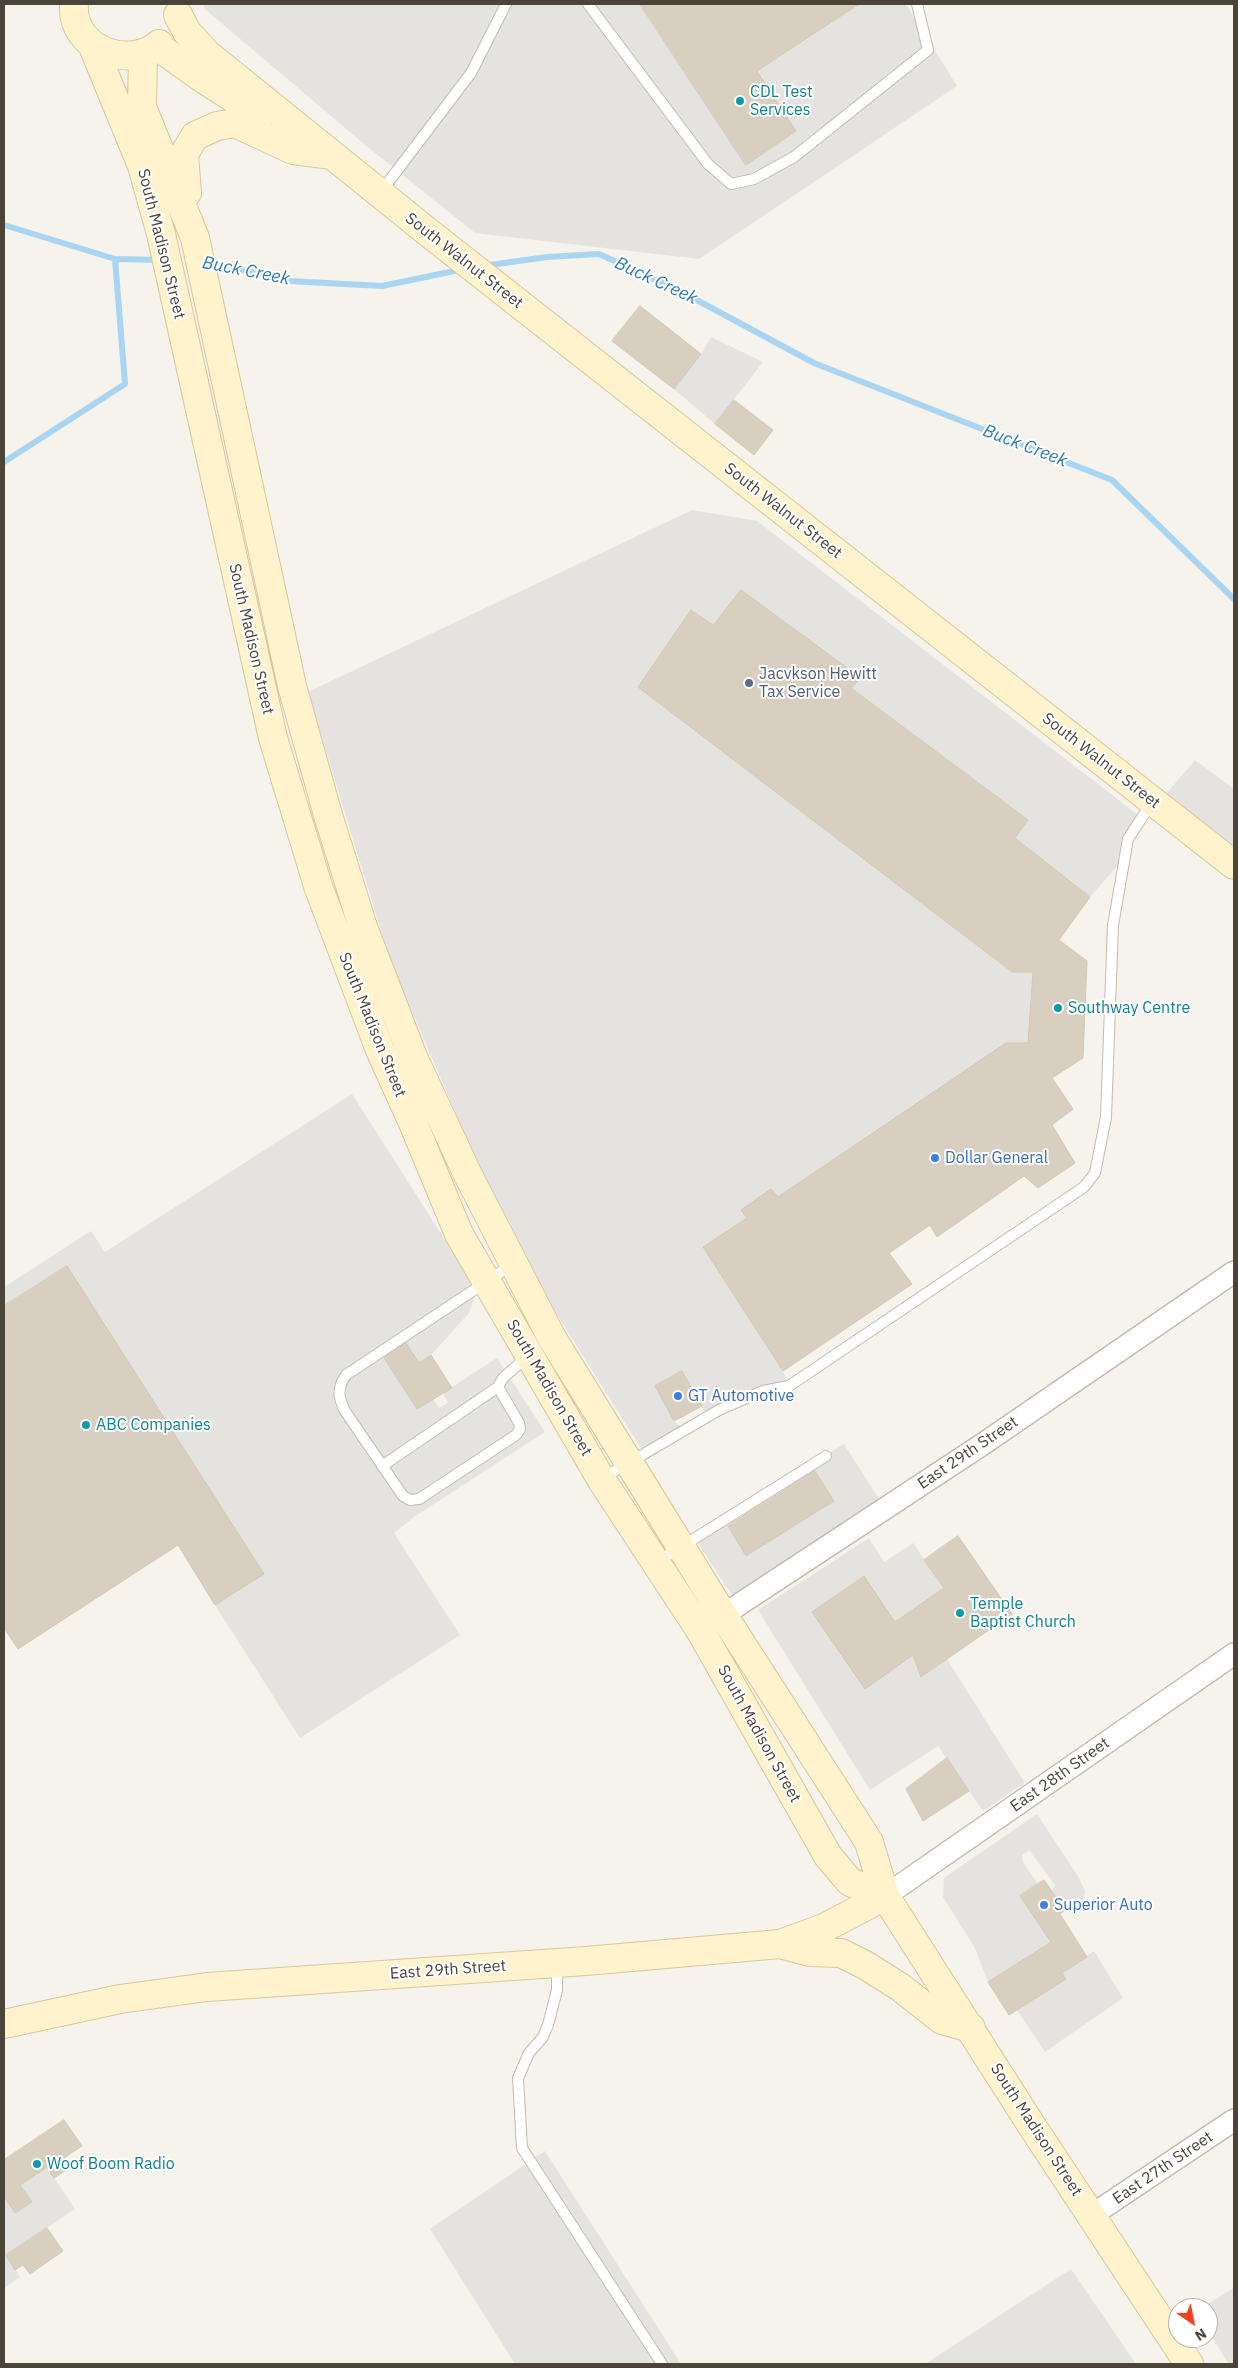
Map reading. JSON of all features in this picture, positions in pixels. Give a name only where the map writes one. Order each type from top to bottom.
[{"type":"main road","name":"South Madison Street","points":[[73,5],[77,22],[83,34],[92,44],[142,166],[164,246],[273,738],[318,886],[380,1050],[413,1122],[454,1225],[601,1478],[700,1630],[828,1856],[850,1882],[885,1896]]},
{"type":"main road","name":"South Walnut Street","points":[[178,10],[187,32],[207,54],[487,279],[1234,865]]},
{"type":"main road","points":[[92,44],[116,56],[150,50],[173,27],[178,10]]},
{"type":"main road","name":"South Walnut Street","points":[[150,50],[243,106],[332,155]]},
{"type":"main road","name":"South Madison Street","points":[[150,50],[142,107],[196,243],[292,686],[328,815],[363,927],[413,1057],[468,1175],[552,1338],[723,1615],[869,1842],[885,1896],[1032,2126],[1189,2364]]},
{"type":"main road","points":[[196,243],[184,180],[184,154],[195,136],[218,126],[235,123],[293,150],[332,155]]},
{"type":"main road","name":"East 29th Street","points":[[4,2024],[120,1999],[207,1987],[557,1963],[780,1944],[824,1928],[885,1896]]},
{"type":"main road","points":[[780,1944],[810,1952],[841,1953],[865,1965],[900,1987],[942,2020],[971,2028]]},
{"type":"street","name":"East 29th Street","points":[[700,1630],[982,1444],[1234,1272]]},
{"type":"street","name":"East 28th Street","points":[[885,1896],[1234,1654]]},
{"type":"street","name":"East 27th Street","points":[[1092,2216],[1234,2120]]},
{"type":"lane","points":[[380,194],[471,73],[506,4]]},
{"type":"lane","points":[[588,4],[708,164],[732,184],[754,179],[794,157],[928,50],[917,4]]},
{"type":"lane","points":[[601,1478],[719,1410],[763,1391],[789,1386],[1084,1187],[1096,1173],[1106,1117],[1113,925],[1128,839],[1153,802]]},
{"type":"lane","points":[[498,1387],[519,1423],[520,1429],[516,1435],[420,1499],[410,1500],[403,1496],[382,1466],[345,1411],[339,1398],[340,1383],[346,1375],[514,1263]]},
{"type":"lane","points":[[382,1466],[498,1387],[503,1378],[530,1355]]},
{"type":"lane","points":[[656,1562],[826,1456]]},
{"type":"lane","points":[[557,1963],[557,1990],[548,2026],[543,2037],[529,2053],[518,2078],[522,2148],[662,2364]]},
{"type":"shaded area","points":[[203,4],[640,4],[746,165],[796,131],[757,71],[856,6],[855,4],[906,4],[957,86],[699,259],[475,233],[364,144],[206,10]]},
{"type":"shaded area","points":[[711,337],[763,362],[715,424],[674,389],[701,354]]},
{"type":"shaded area","points":[[692,510],[757,521],[1142,818],[1125,857],[1090,897],[1015,838],[1028,820],[851,688],[860,678],[741,590],[713,625],[691,610],[639,687],[1011,972],[1033,972],[1028,1043],[778,1197],[742,1210],[747,1218],[703,1247],[783,1371],[789,1386],[707,1416],[682,1371],[655,1386],[674,1421],[684,1430],[644,1453],[549,1302],[480,1169],[391,963],[308,692]]},
{"type":"shaded area","points":[[1195,760],[1234,789],[1234,847],[1166,794]]},
{"type":"shaded area","points":[[352,1094],[477,1290],[469,1313],[431,1355],[419,1363],[403,1340],[381,1354],[417,1409],[433,1399],[439,1408],[448,1403],[443,1393],[497,1358],[545,1432],[414,1517],[394,1533],[460,1635],[300,1738],[215,1605],[263,1573],[67,1266],[4,1306],[4,1287],[91,1231],[105,1252]]},
{"type":"shaded area","points":[[844,1444],[881,1502],[733,1597],[694,1537],[723,1519],[747,1556],[834,1501],[811,1464]]},
{"type":"shaded area","points":[[869,1538],[884,1562],[913,1543],[944,1588],[895,1622],[863,1576],[813,1612],[865,1688],[913,1655],[922,1677],[947,1659],[1025,1783],[983,1811],[938,1746],[870,1790],[758,1610]]},
{"type":"shaded area","points":[[1037,1814],[1078,1876],[1085,1891],[1084,1899],[1065,1911],[1052,1891],[1055,1885],[1029,1850],[1022,1855],[1023,1862],[1038,1884],[1020,1896],[1040,1926],[1059,1914],[1070,1929],[988,1982],[975,1948],[943,1897],[944,1878]]},
{"type":"shaded area","points":[[1094,1951],[1123,1998],[1045,2052],[1017,2010],[1066,1979],[1062,1973]]},
{"type":"shaded area","points":[[545,2151],[681,2364],[515,2364],[430,2229]]},
{"type":"shaded area","points":[[47,2167],[75,2209],[6,2255],[20,2277],[4,2288],[4,2201],[6,2199],[15,2213],[31,2202],[20,2185]]},
{"type":"shaded area","points":[[1071,2269],[1136,2364],[925,2364]]},
{"type":"shaded area","points":[[1234,2288],[1234,2364],[1229,2364],[1218,2347],[1218,2298]]},
{"type":"building","name":"CDL Test Services","points":[[640,4],[859,4],[757,71],[796,131],[746,165]]},
{"type":"building","points":[[640,306],[701,354],[674,389],[612,341]]},
{"type":"building","points":[[734,400],[773,430],[754,455],[715,424]]},
{"type":"building","name":"Southway Centre","points":[[741,590],[861,678],[851,688],[1028,820],[1015,838],[1090,897],[1059,940],[1087,961],[1083,1058],[1052,1078],[1073,1109],[1052,1125],[1075,1163],[1038,1188],[1024,1176],[937,1237],[930,1225],[889,1253],[912,1284],[783,1371],[703,1247],[747,1218],[741,1210],[771,1189],[778,1197],[1006,1043],[1028,1043],[1033,972],[1012,972],[638,687],[691,610],[713,625]]},
{"type":"building","name":"ABC Companies","points":[[67,1266],[264,1574],[215,1605],[178,1545],[18,1649],[4,1628],[4,1306]]},
{"type":"building","points":[[406,1343],[419,1363],[431,1355],[452,1388],[417,1409],[384,1358]]},
{"type":"building","name":"GT Automotive","points":[[682,1371],[702,1406],[674,1421],[655,1386]]},
{"type":"building","points":[[815,1471],[834,1501],[746,1556],[728,1526]]},
{"type":"building","name":"Temple Baptist Church","points":[[958,1536],[1012,1614],[921,1677],[913,1655],[865,1689],[812,1612],[864,1576],[895,1622],[944,1588],[924,1560]]},
{"type":"building","points":[[947,1758],[969,1791],[923,1821],[906,1789]]},
{"type":"building","points":[[1044,1880],[1065,1910],[1060,1914],[1087,1957],[1062,1973],[1066,1979],[1009,2015],[988,1982],[1051,1942],[1020,1896]]},
{"type":"building","name":"Woof Boom Radio","points":[[64,2120],[82,2146],[65,2157],[71,2167],[54,2178],[47,2167],[20,2185],[32,2202],[15,2213],[4,2196],[4,2160]]},
{"type":"building","points":[[47,2228],[63,2251],[30,2274],[23,2265],[15,2270],[6,2255]]},
{"type":"waterway","name":"Buck Creek","points":[[4,225],[115,259],[160,260]]},
{"type":"waterway","name":"Buck Creek","points":[[483,266],[547,257],[599,254],[680,291],[814,363],[1112,480],[1234,599]]},
{"type":"waterway","points":[[4,462],[125,384],[115,259]]},
{"type":"waterway","name":"Buck Creek","points":[[208,262],[289,281],[382,286],[464,269]]},
{"type":"place","name":"CDL Test Services","points":[[740,101]]},
{"type":"place","name":"Jacvkson Hewitt Tax Service","points":[[749,683]]},
{"type":"place","name":"Southway Centre","points":[[1058,1008]]},
{"type":"place","name":"Dollar General","points":[[935,1158]]},
{"type":"place","name":"GT Automotive","points":[[678,1396]]},
{"type":"place","name":"ABC Companies","points":[[86,1425]]},
{"type":"place","name":"Temple Baptist Church","points":[[960,1613]]},
{"type":"place","name":"Superior Auto","points":[[1044,1905]]},
{"type":"place","name":"Woof Boom Radio","points":[[37,2164]]}]
